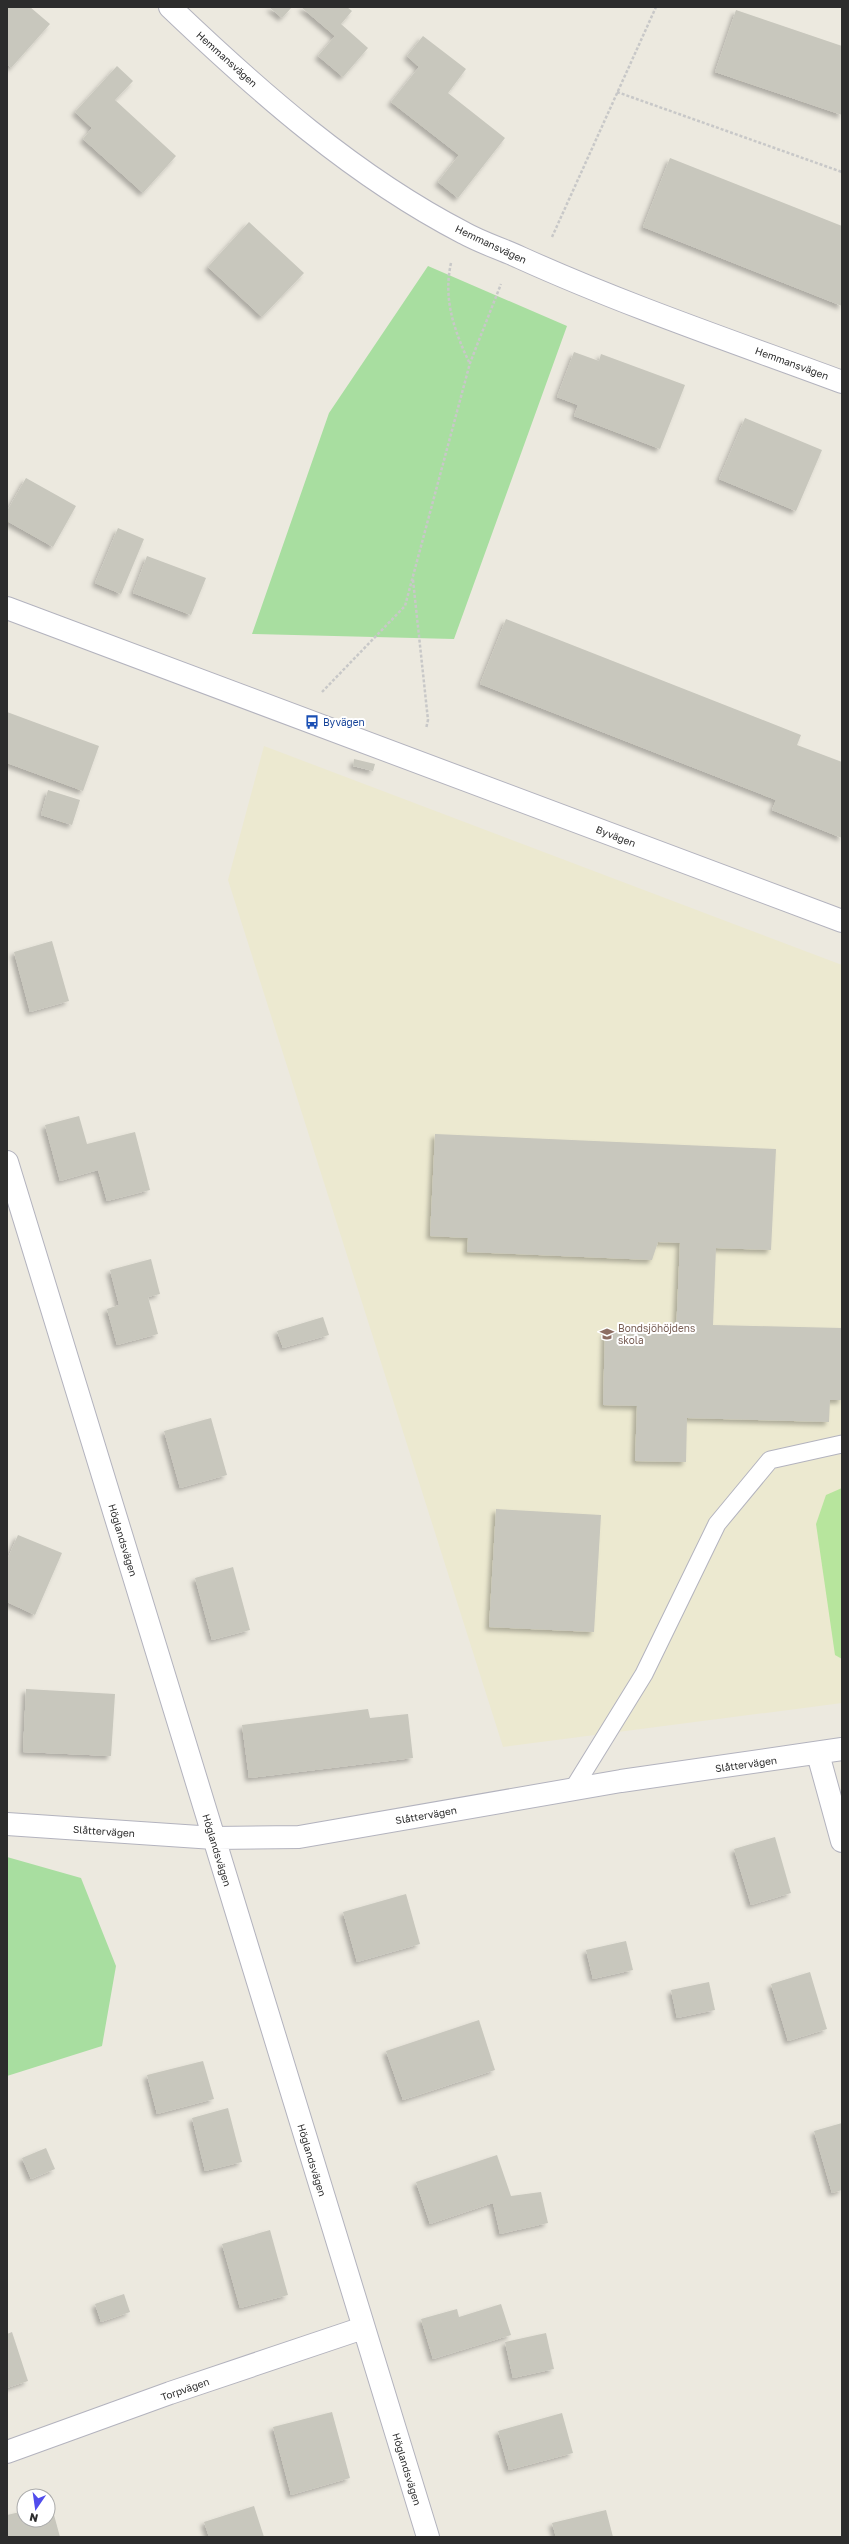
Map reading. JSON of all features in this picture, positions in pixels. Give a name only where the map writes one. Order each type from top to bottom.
[{"type":"street","name":"Hemmansvägen","points":[[170,7],[213,48],[316,136],[397,193],[464,233],[590,289],[842,382]]},
{"type":"street","name":"Byvägen","points":[[7,608],[842,921]]},
{"type":"street","name":"Höglandsvägen","points":[[7,1162],[428,2537]]},
{"type":"street","name":"Slåttervägen","points":[[7,1824],[214,1838],[299,1837],[574,1789],[818,1754],[842,1749]]},
{"type":"street","points":[[818,1754],[842,1841]]},
{"type":"street","name":"Torpvägen","points":[[7,2452],[170,2393],[363,2328]]},
{"type":"lane","points":[[574,1789],[644,1674],[717,1524],[770,1460],[842,1444]]},
{"type":"path","points":[[535,264],[551,238],[656,7]]},
{"type":"path","points":[[617,92],[842,172]]},
{"type":"path","points":[[464,233],[451,265],[447,297],[455,332],[470,363]]},
{"type":"path","points":[[312,722],[321,693],[405,606],[470,363],[513,254]]},
{"type":"path","points":[[412,577],[428,720],[418,761]]},
{"type":"shaded area","name":"Bondsjöhöjdens skola","points":[[264,746],[842,965],[842,1703],[503,1747],[228,880]]},
{"type":"green space","points":[[428,266],[567,326],[454,639],[252,634],[329,413]]},
{"type":"green space","points":[[842,1488],[842,1659],[835,1655],[816,1524],[826,1495]]},
{"type":"green space","points":[[7,1857],[81,1878],[116,1966],[102,2046],[7,2076]]},
{"type":"building","points":[[7,7],[30,7],[50,24],[11,68],[7,64]]},
{"type":"building","points":[[269,7],[292,7],[282,18]]},
{"type":"building","points":[[301,7],[347,7],[352,11],[341,24],[368,48],[343,77],[318,56],[335,36]]},
{"type":"building","points":[[736,10],[842,46],[842,115],[715,72]]},
{"type":"building","points":[[423,36],[466,69],[448,93],[505,138],[458,198],[438,182],[459,155],[391,102],[419,67],[407,56]]},
{"type":"building","points":[[117,66],[133,81],[115,100],[176,156],[143,193],[83,139],[92,128],[75,112]]},
{"type":"building","points":[[670,158],[842,226],[842,306],[643,227]]},
{"type":"building","points":[[249,222],[304,273],[262,317],[208,267]]},
{"type":"building","points":[[574,352],[599,361],[601,354],[685,385],[660,449],[574,416],[578,405],[557,397]]},
{"type":"building","points":[[745,418],[822,450],[796,511],[719,479]]},
{"type":"building","points":[[26,478],[76,506],[53,547],[7,521],[7,511]]},
{"type":"building","points":[[118,528],[144,539],[121,594],[95,583]]},
{"type":"building","points":[[147,556],[206,578],[191,615],[133,593]]},
{"type":"building","points":[[506,619],[801,735],[797,745],[842,762],[842,838],[772,810],[776,800],[480,684]]},
{"type":"building","points":[[7,712],[99,746],[83,791],[7,763]]},
{"type":"building","points":[[354,759],[375,764],[373,771],[353,766]]},
{"type":"building","points":[[48,790],[80,800],[72,825],[41,815]]},
{"type":"building","points":[[52,941],[69,1001],[30,1012],[14,952]]},
{"type":"building","points":[[79,1116],[87,1144],[135,1132],[150,1190],[107,1201],[98,1170],[60,1181],[45,1125]]},
{"type":"building","points":[[435,1134],[776,1149],[771,1250],[716,1248],[713,1325],[842,1328],[842,1400],[830,1400],[829,1422],[687,1418],[686,1462],[635,1461],[637,1406],[603,1405],[605,1332],[676,1334],[680,1243],[658,1242],[652,1260],[467,1252],[468,1238],[430,1236]]},
{"type":"building","points":[[151,1259],[160,1294],[148,1297],[158,1334],[117,1345],[107,1309],[119,1305],[110,1270]]},
{"type":"building","points":[[323,1317],[329,1335],[283,1348],[277,1331]]},
{"type":"building","points":[[211,1418],[227,1475],[180,1488],[164,1431]]},
{"type":"building","points":[[496,1509],[601,1515],[594,1632],[489,1627]]},
{"type":"building","points":[[18,1535],[62,1553],[35,1615],[7,1602],[7,1560]]},
{"type":"building","points":[[233,1567],[250,1630],[212,1640],[195,1578]]},
{"type":"building","points":[[26,1689],[115,1694],[111,1756],[23,1752]]},
{"type":"building","points":[[368,1709],[370,1718],[408,1714],[413,1758],[249,1778],[242,1725]]},
{"type":"building","points":[[775,1837],[791,1893],[751,1905],[734,1849]]},
{"type":"building","points":[[406,1894],[420,1944],[357,1962],[343,1912]]},
{"type":"building","points":[[626,1941],[633,1970],[593,1979],[586,1950]]},
{"type":"building","points":[[810,1972],[827,2029],[788,2041],[771,1984]]},
{"type":"building","points":[[709,1982],[715,2010],[677,2018],[671,1990]]},
{"type":"building","points":[[479,2020],[495,2070],[403,2100],[386,2051]]},
{"type":"building","points":[[203,2061],[214,2099],[157,2114],[147,2075]]},
{"type":"building","points":[[228,2108],[242,2162],[205,2171],[192,2118]]},
{"type":"building","points":[[842,2123],[842,2190],[832,2193],[814,2131]]},
{"type":"building","points":[[46,2148],[55,2169],[31,2179],[22,2158]]},
{"type":"building","points":[[497,2155],[511,2196],[541,2192],[548,2223],[500,2234],[493,2203],[430,2224],[416,2182]]},
{"type":"building","points":[[270,2230],[288,2295],[240,2308],[222,2244]]},
{"type":"building","points":[[124,2294],[130,2312],[101,2322],[95,2304]]},
{"type":"building","points":[[501,2304],[511,2335],[433,2359],[421,2319],[457,2309],[459,2317]]},
{"type":"building","points":[[12,2332],[28,2381],[7,2388],[7,2334]]},
{"type":"building","points":[[546,2333],[554,2369],[513,2378],[505,2342]]},
{"type":"building","points":[[332,2412],[350,2478],[291,2495],[273,2427]]},
{"type":"building","points":[[562,2413],[573,2453],[509,2470],[498,2431]]},
{"type":"building","points":[[254,2506],[264,2537],[209,2537],[204,2522]]},
{"type":"building","points":[[606,2510],[613,2537],[556,2537],[552,2523]]},
{"type":"building","points":[[16,2513],[16,2528],[56,2528],[56,2522],[60,2537],[7,2537],[7,2515]]},
{"type":"place","name":"Byvägen","points":[[312,722]]},
{"type":"place","name":"Bondsjöhöjdens skola","points":[[607,1334]]}]
